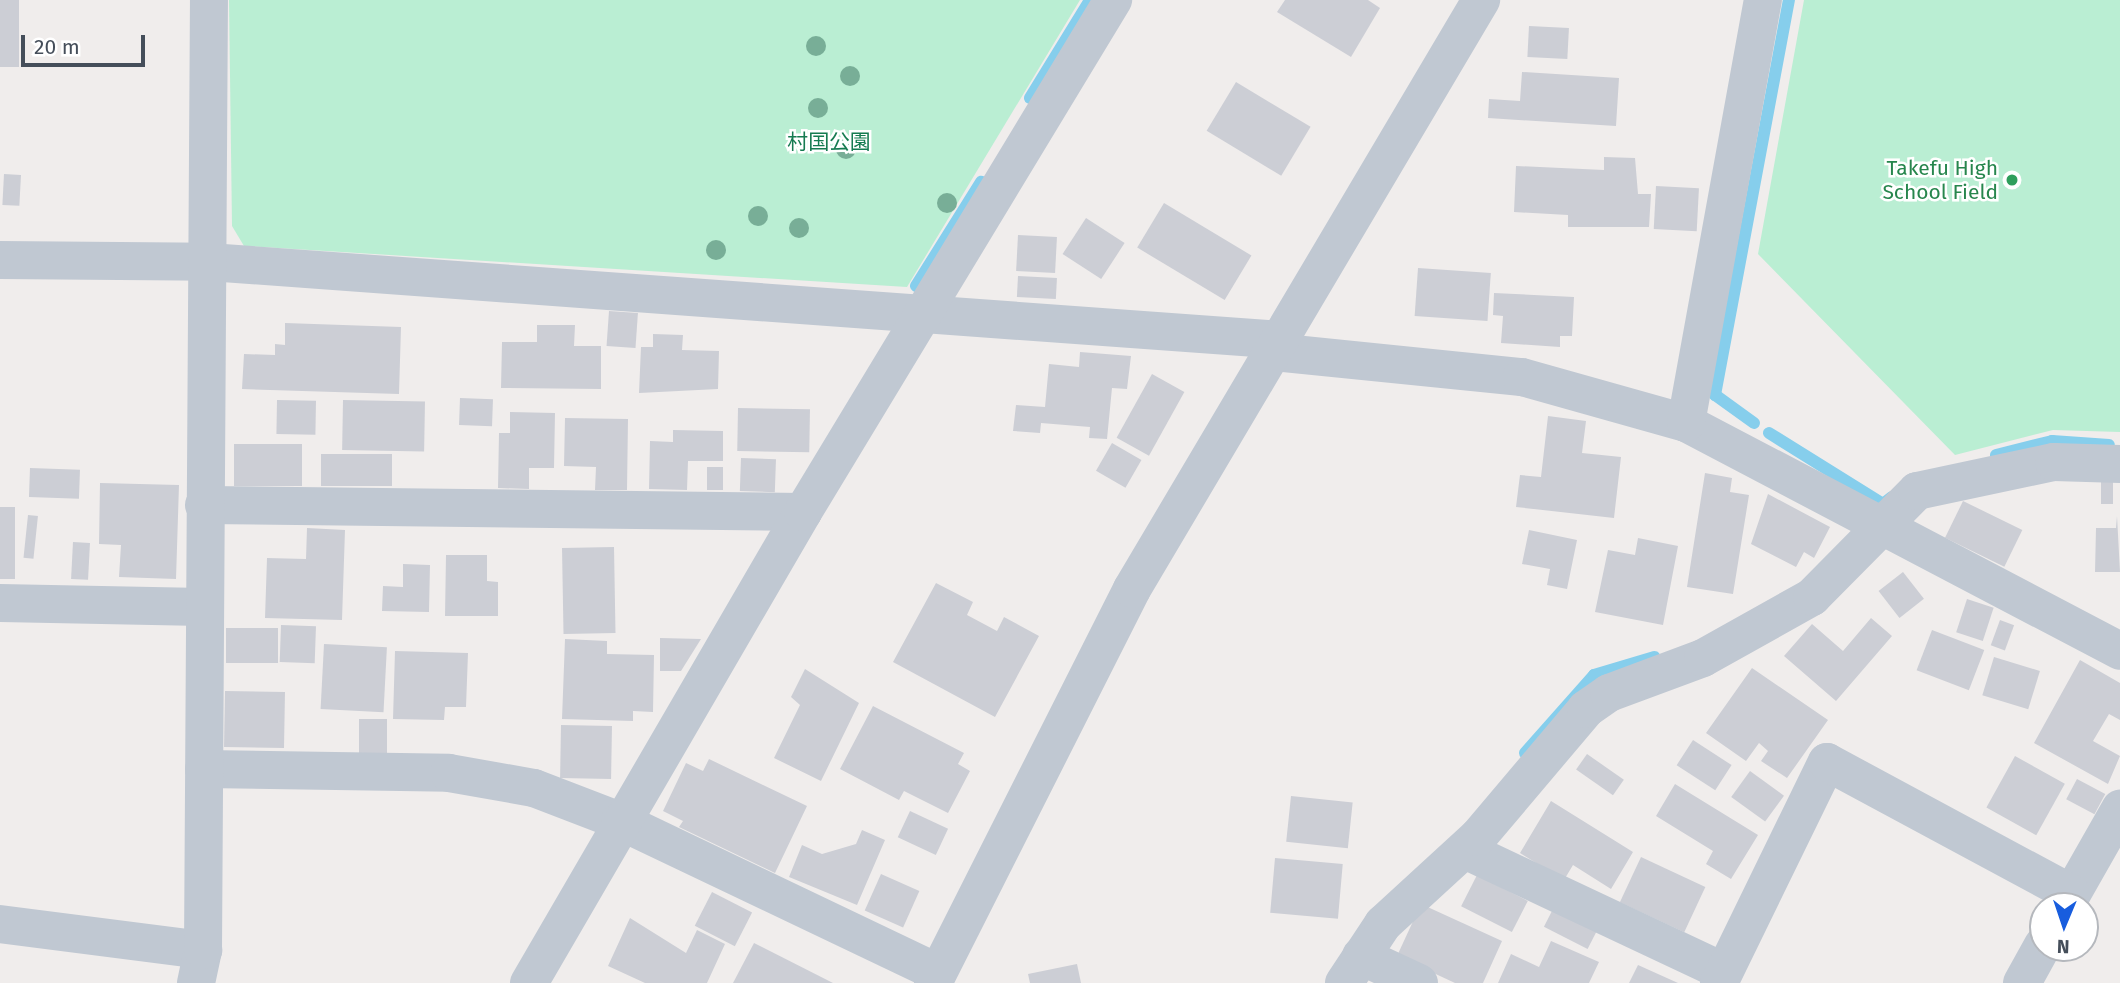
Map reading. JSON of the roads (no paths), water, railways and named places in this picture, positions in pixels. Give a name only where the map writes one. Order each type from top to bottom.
[{"type":"street","points":[[0,925],[200,966],[209,262],[209,0]]},
{"type":"street","points":[[529,983],[620,821],[803,512],[1113,0]]},
{"type":"street","points":[[204,769],[491,777],[620,821],[936,978],[1132,589],[1481,0]]},
{"type":"street","points":[[1686,423],[1762,0]]},
{"type":"street","points":[[0,260],[209,262],[926,311],[1277,346],[1522,377],[1686,423],[2120,651]]},
{"type":"street","points":[[1419,983],[1353,969],[1383,924],[1465,850],[1586,709],[1785,614],[1834,580],[1886,529],[1917,491],[2054,462],[2120,464]]},
{"type":"street","points":[[204,505],[803,512]]},
{"type":"street","points":[[0,603],[203,607]]},
{"type":"street","points":[[1465,850],[1722,978],[1827,762],[2055,892]]},
{"type":"street","points":[[2073,892],[2120,809]]},
{"type":"street","points":[[2022,983],[2034,962]]},
{"type":"waterway","points":[[1030,98],[1090,0]]},
{"type":"waterway","points":[[1754,423],[1715,395],[1789,0]]},
{"type":"waterway","points":[[916,286],[981,182]]},
{"type":"waterway","points":[[1769,433],[1883,504],[1892,497]]},
{"type":"waterway","points":[[1996,455],[2052,441],[2109,445]]},
{"type":"waterway","points":[[1525,753],[1594,675],[1654,657]]},
{"type":"place","name":"Takefu High School Field","points":[[2012,180]]},
{"type":"park label","name":"村国公園","points":[[829,142]]}]
